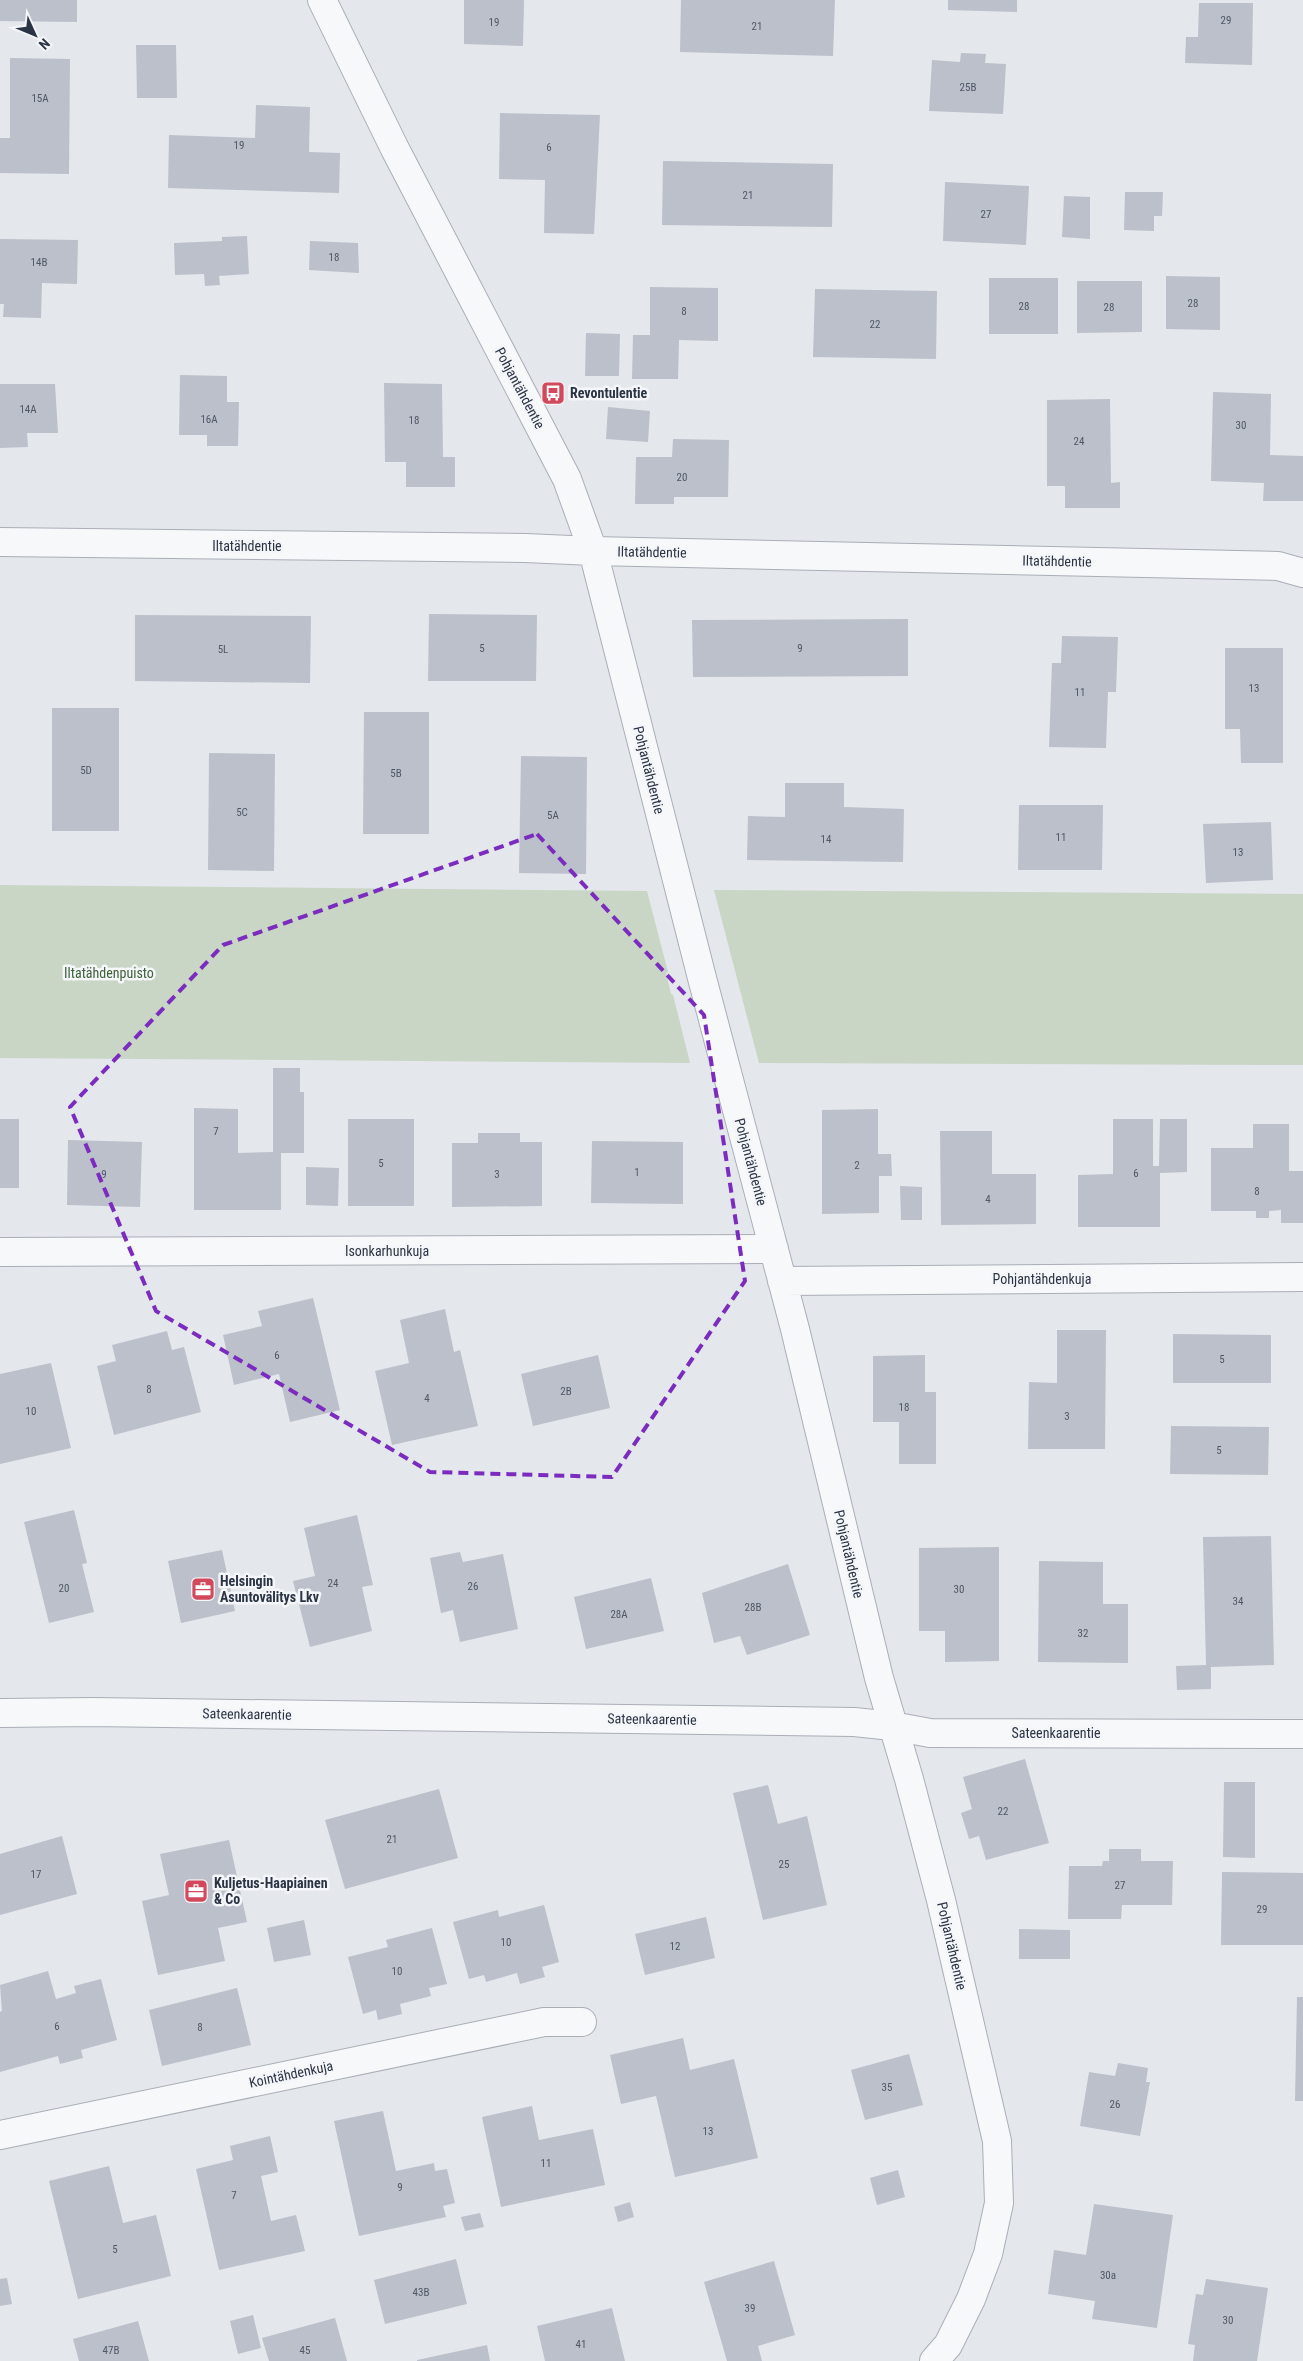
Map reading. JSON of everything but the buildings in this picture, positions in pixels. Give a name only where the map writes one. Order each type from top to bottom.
[{"type":"street","name":"Pohjantähdentie","points":[[322,0],[395,149],[568,479],[594,551],[774,1249],[882,1691],[909,1779],[941,1900],[997,2141],[999,2203],[988,2254],[960,2322],[948,2345],[934,2361]]},
{"type":"street","name":"Iltatähdentie","points":[[0,542],[525,548],[1278,566],[1303,573]]},
{"type":"street","name":"Isonkarhunkuja","points":[[0,1252],[774,1249]]},
{"type":"street","name":"Pohjantähdenkuja","points":[[782,1281],[1303,1277]]},
{"type":"street","name":"Sateenkaarentie","points":[[0,1713],[92,1712],[854,1722],[930,1733],[1303,1734]]},
{"type":"street","name":"Kointähdenkuja","points":[[0,2134],[544,2022],[582,2022]]},
{"type":"highlighted area","points":[[537,834],[704,1015],[745,1281],[612,1477],[430,1472],[156,1311],[70,1107],[223,945]]},
{"type":"green space","name":"Iltatähdenpuisto","points":[[0,885],[647,891],[668,972],[666,973],[671,994],[673,995],[690,1063],[0,1058]]},
{"type":"green space","points":[[714,890],[1303,894],[1303,1065],[759,1063]]},
{"type":"place","name":"Revontulentie","points":[[553,393]]},
{"type":"place","name":"Helsingin Asuntovälitys Lkv","points":[[203,1589]]},
{"type":"place","name":"Kuljetus-Haapiainen & Co","points":[[196,1891]]}]
